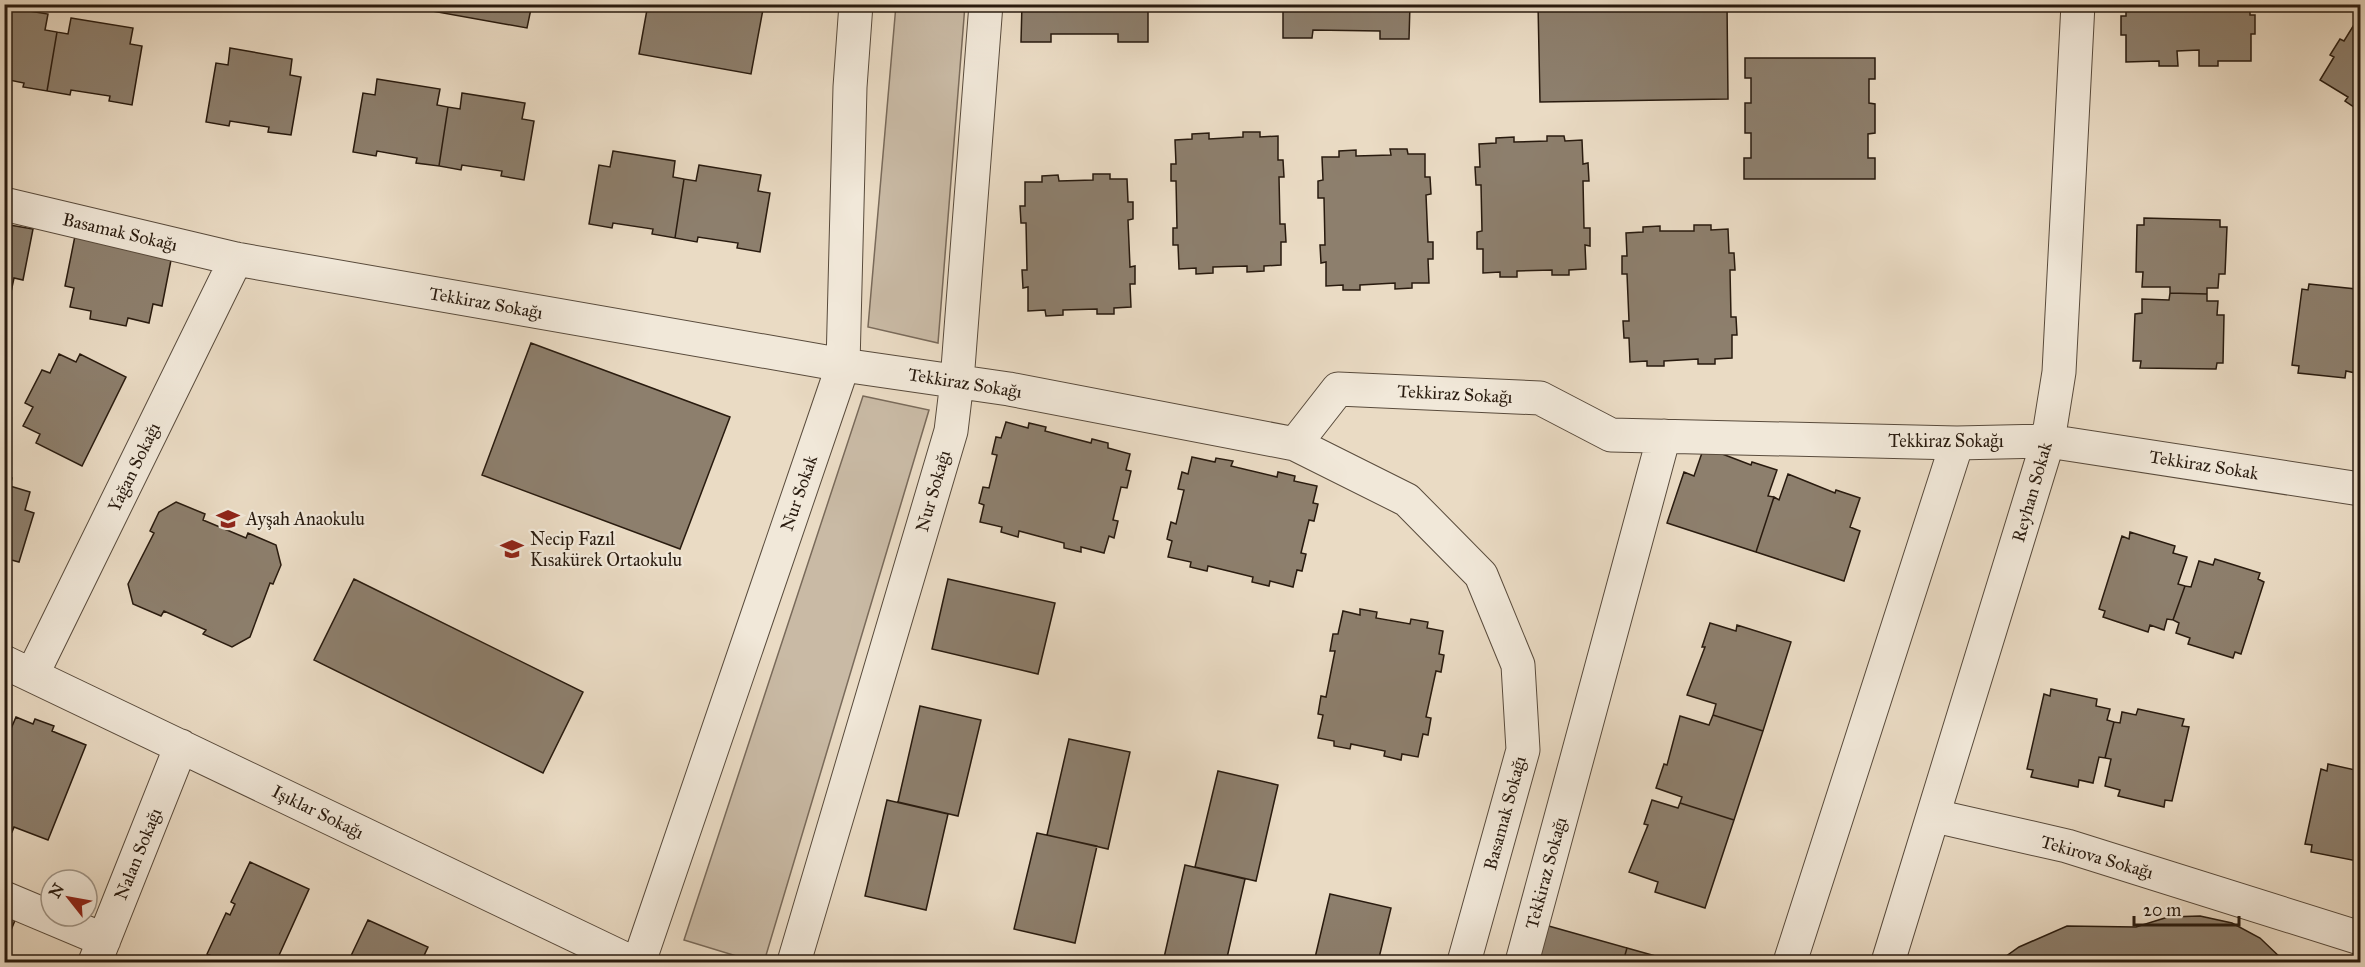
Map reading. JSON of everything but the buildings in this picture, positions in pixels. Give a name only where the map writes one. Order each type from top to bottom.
[{"type":"street","name":"Nur Sokak","points":[[639,963],[843,366],[850,87],[856,4]]},
{"type":"street","name":"Nur Sokağı","points":[[794,963],[951,431],[957,381],[986,4]]},
{"type":"street","name":"Reyhan Sokak","points":[[1888,963],[1935,816],[2048,441],[2059,372],[2078,4]]},
{"type":"street","name":"Basamak Sokağı","points":[[4,204],[236,259]]},
{"type":"street","name":"Tekkiraz Sokağı","points":[[236,259],[843,366],[957,381],[1295,444],[1338,389],[1540,398],[1611,435],[1957,443],[2048,441]]},
{"type":"street","name":"Yağan Sokağı","points":[[18,669],[236,259]]},
{"type":"street","name":"Tekkiraz Sokağı","points":[[1522,963],[1664,436]]},
{"type":"street","name":"Tekkiraz Sokak","points":[[2048,441],[2361,489]]},
{"type":"street","points":[[1790,963],[1957,443]]},
{"type":"street","name":"Basamak Sokağı","points":[[1295,444],[1407,500],[1481,575],[1518,665],[1523,750],[1464,963]]},
{"type":"street","name":"Işıklar Sokağı","points":[[18,669],[631,963]]},
{"type":"street","name":"Nalan Sokağı","points":[[99,951],[181,746]]},
{"type":"street","name":"Tekirova Sokağı","points":[[1935,816],[2067,846],[2361,938]]},
{"type":"street","points":[[4,898],[99,951]]},
{"type":"shaded area","points":[[896,5],[965,5],[938,343],[868,327]]},
{"type":"shaded area","points":[[863,396],[929,410],[764,962],[756,962],[684,940]]},
{"type":"place","name":"Ayşah Anaokulu","points":[[228,519]]},
{"type":"place","name":"Necip Fazıl Kısakürek Ortaokulu","points":[[512,549]]}]
